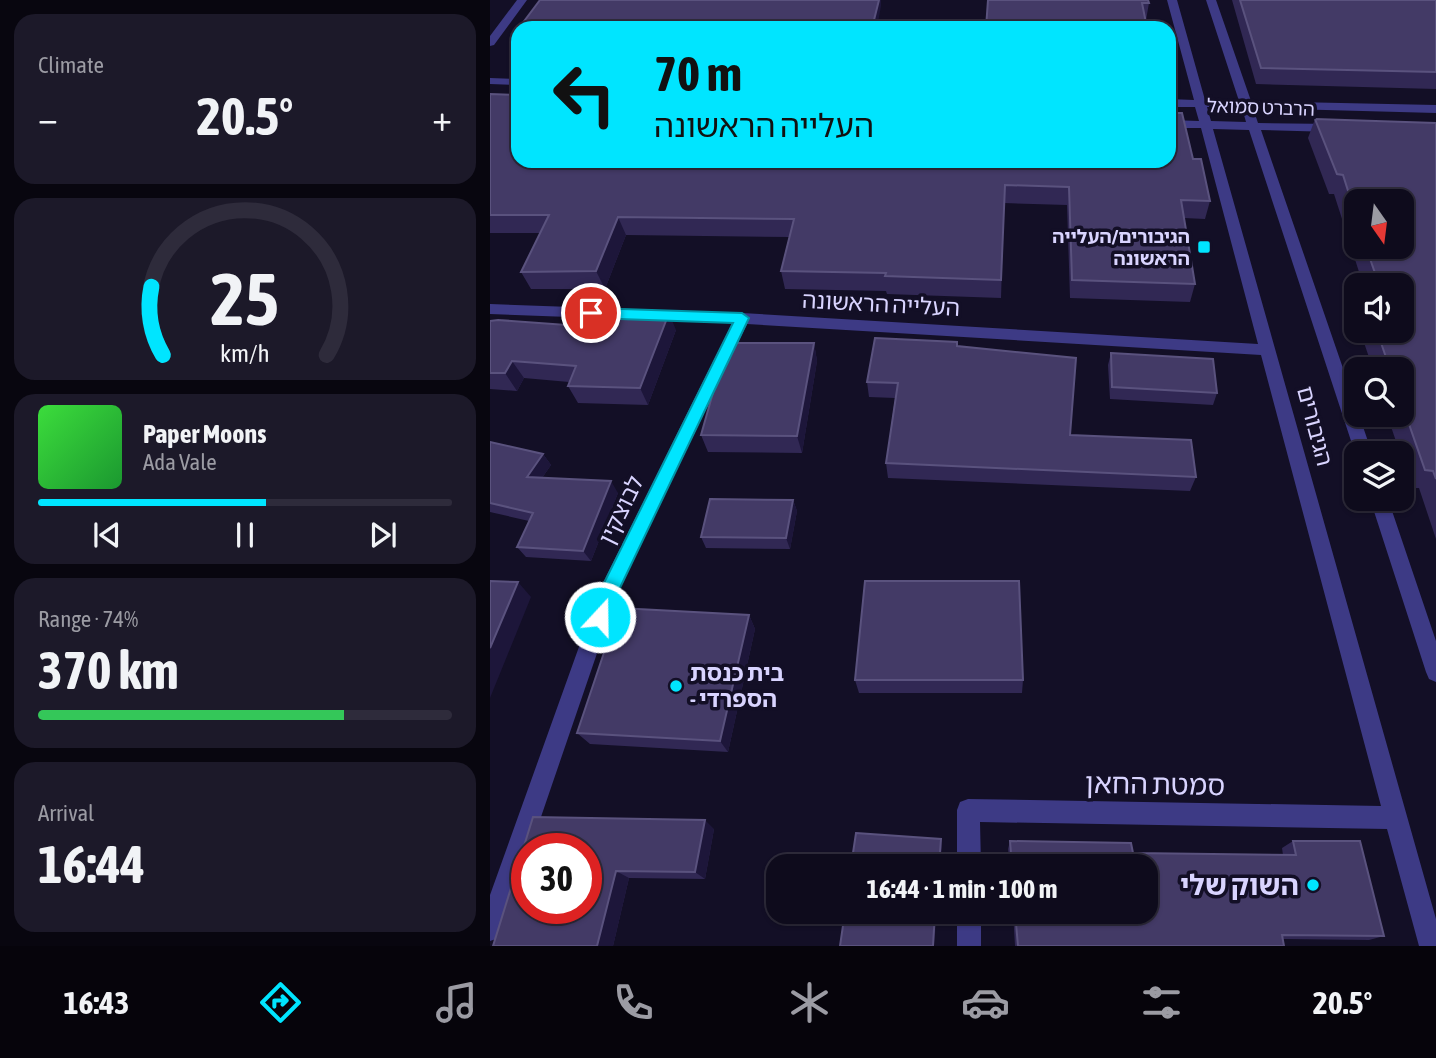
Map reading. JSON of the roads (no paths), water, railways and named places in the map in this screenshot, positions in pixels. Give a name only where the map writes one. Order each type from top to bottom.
[{"type":"street","points":[[490,43],[522,0]]},
{"type":"street","name":"הגיבורים","points":[[1172,0],[1431,946]]},
{"type":"street","name":"הגיבורים","points":[[1211,0],[1360,441]]},
{"type":"street","points":[[490,81],[511,82]]},
{"type":"street","name":"הרברט סמואל","points":[[1176,103],[1436,109]]},
{"type":"street","name":"הרברט סמואל","points":[[1176,124],[1353,129]]},
{"type":"street","name":"העלייה הראשונה","points":[[490,309],[742,318],[1269,350]]},
{"type":"street","name":"לבוצקין","points":[[490,929],[609,591],[742,318]]},
{"type":"street","points":[[1383,511],[1436,672]]},
{"type":"street","name":"סמטת החאן","points":[[969,854],[968,810],[1396,818]]},
{"type":"street","points":[[969,924],[969,946]]},
{"type":"place","name":"הגיבורים/העלייה הראשונה","points":[[1204,247]]},
{"type":"place","name":"בית כנסת - הספרדי","points":[[676,686]]},
{"type":"place","name":"השוק שלי","points":[[1313,885]]}]
